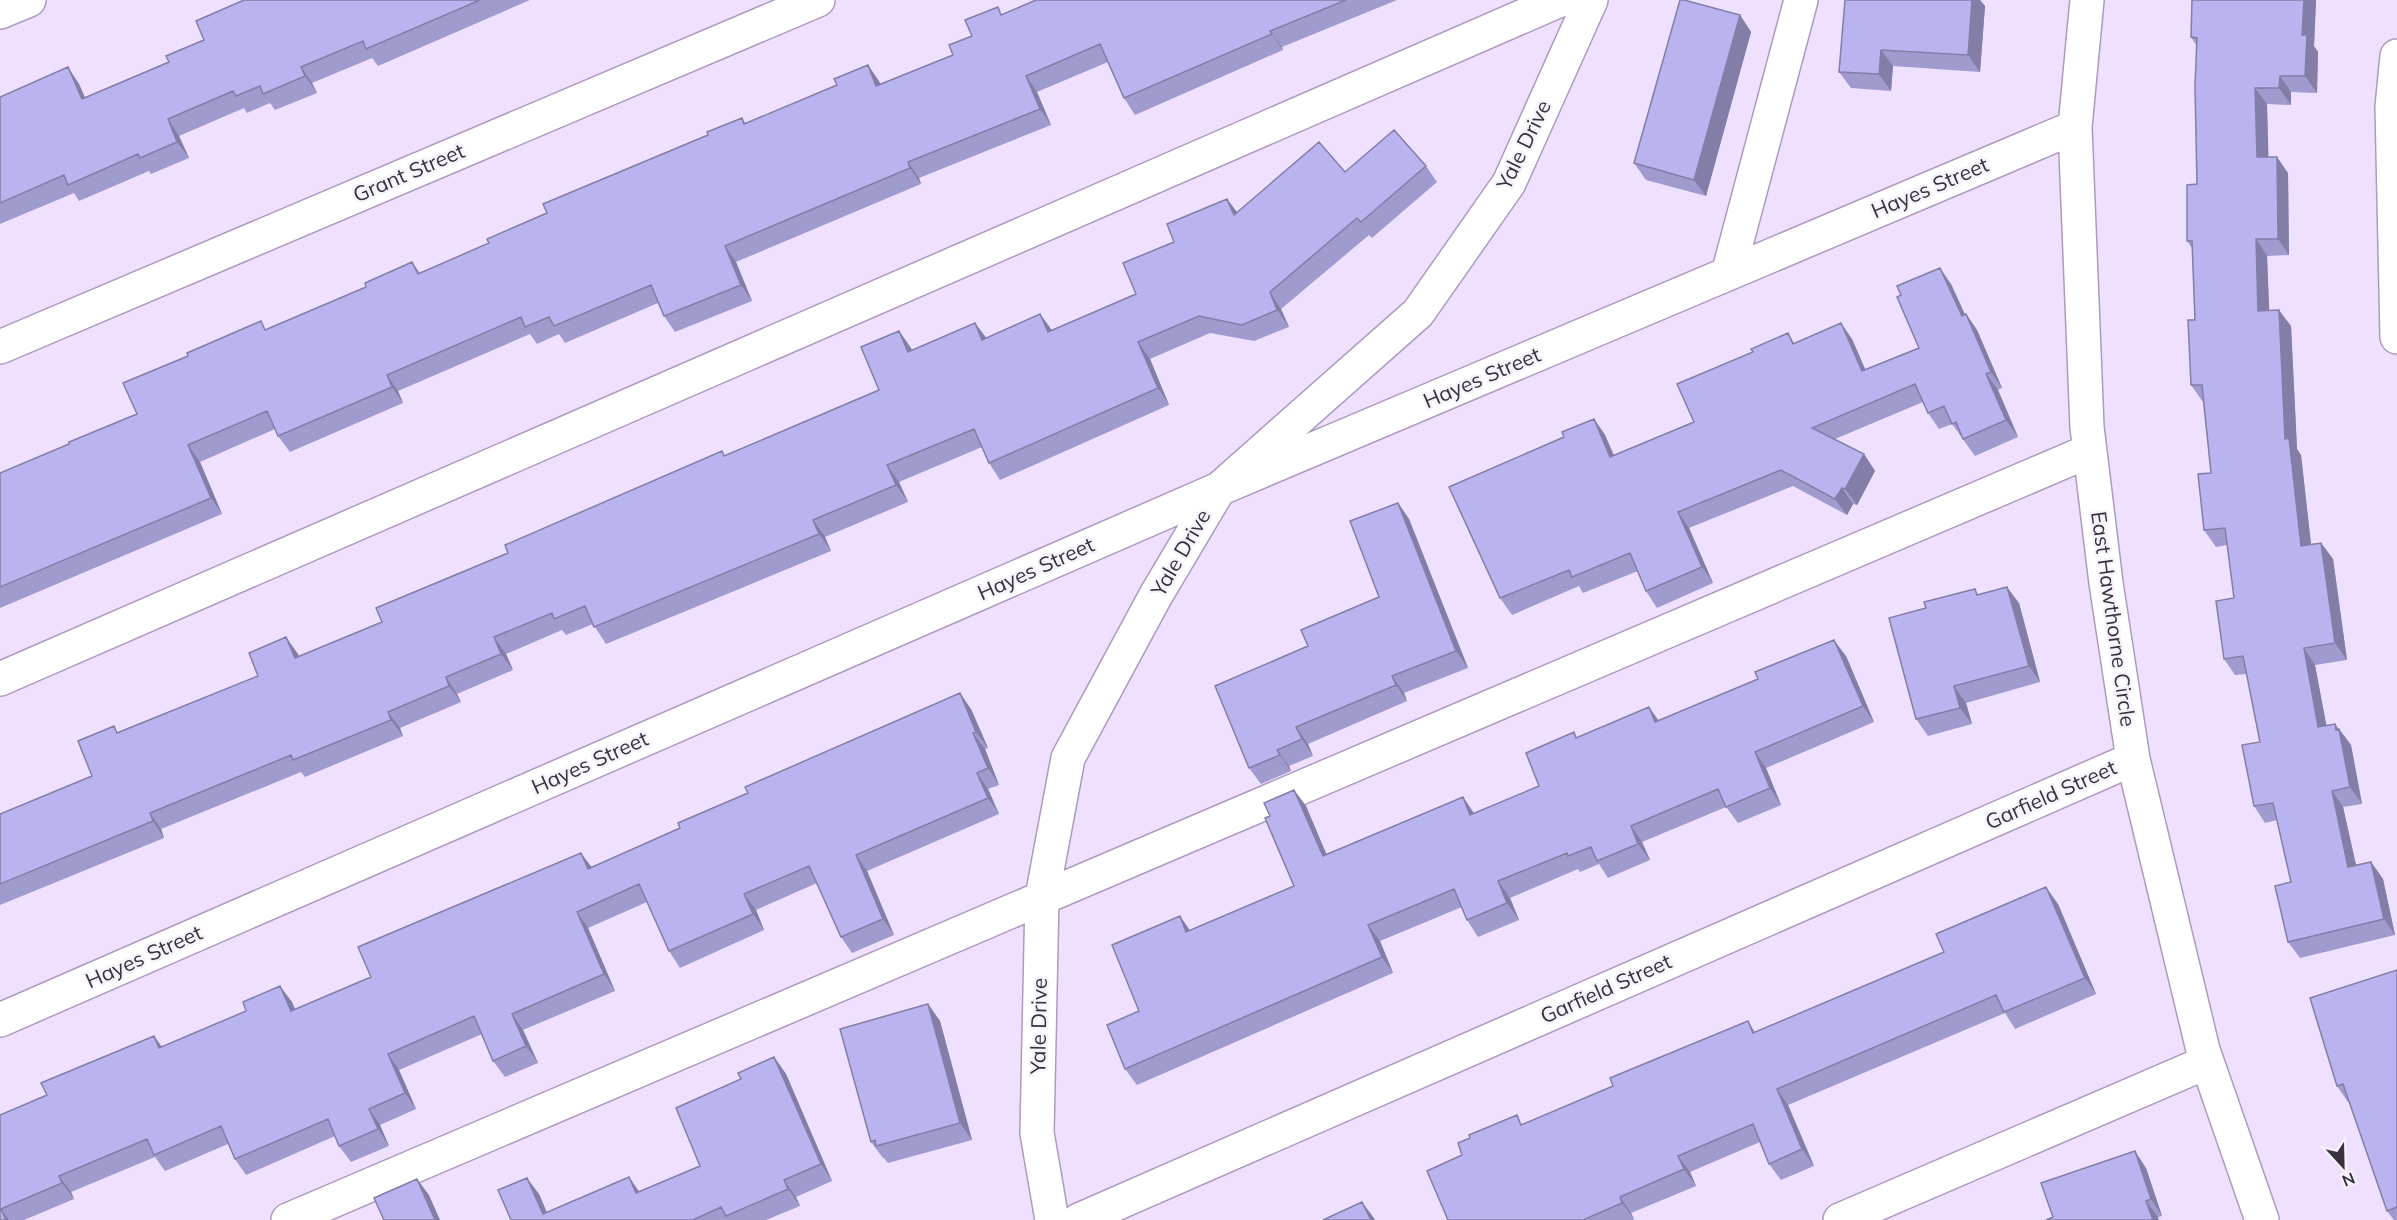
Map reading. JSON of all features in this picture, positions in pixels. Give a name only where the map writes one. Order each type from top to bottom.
[{"type":"street","points":[[0,12],[29,0]]},
{"type":"street","name":"Grant Street","points":[[0,347],[818,0]]},
{"type":"street","points":[[0,679],[1560,0]]},
{"type":"street","name":"Yale Drive","points":[[1052,1220],[1037,1133],[1042,897],[1068,758],[1156,595],[1219,489],[1418,313],[1509,183],[1591,0]]},
{"type":"street","points":[[1728,274],[1801,0]]},
{"type":"street","name":"East Hawthorne Circle","points":[[2087,0],[2075,127],[2090,450],[2106,583],[2133,759],[2207,1062],[2262,1220]]},
{"type":"street","points":[[2397,56],[2392,107],[2397,337]]},
{"type":"street","name":"Hayes Street","points":[[0,1020],[1219,489],[2075,127]]},
{"type":"street","points":[[288,1220],[2090,450]]},
{"type":"street","name":"Garfield Street","points":[[1079,1220],[2133,759]]},
{"type":"street","points":[[1840,1220],[2207,1062]]},
{"type":"building","points":[[244,0],[480,0],[366,49],[363,41],[301,67],[305,76],[263,94],[260,86],[236,96],[233,91],[168,119],[177,142],[140,158],[138,154],[68,185],[64,175],[0,203],[0,97],[68,67],[82,99],[169,62],[166,56],[204,40],[196,21]]},
{"type":"building","points":[[1036,0],[1346,0],[1270,31],[1272,34],[1124,98],[1100,44],[1026,76],[1040,109],[908,162],[910,168],[725,246],[741,285],[664,316],[651,285],[554,326],[549,317],[525,327],[521,317],[387,375],[392,387],[278,436],[267,411],[188,445],[211,498],[0,587],[0,473],[137,414],[123,383],[188,356],[187,353],[261,321],[265,330],[366,287],[365,283],[412,262],[418,274],[489,243],[487,239],[547,213],[543,204],[708,135],[707,132],[742,118],[744,124],[837,85],[834,79],[868,65],[876,86],[953,55],[949,45],[972,36],[965,20],[998,7],[1001,15]]},
{"type":"building","points":[[1680,0],[1740,15],[1694,180],[1634,163]]},
{"type":"building","points":[[1845,0],[1972,0],[1968,55],[1881,50],[1879,74],[1839,72]]},
{"type":"building","points":[[2192,0],[2304,0],[2302,35],[2307,35],[2305,76],[2280,76],[2279,88],[2255,88],[2257,157],[2277,157],[2278,239],[2256,239],[2258,311],[2279,310],[2285,439],[2289,438],[2301,546],[2321,543],[2335,643],[2304,648],[2318,727],[2335,724],[2336,730],[2339,729],[2350,787],[2332,791],[2348,867],[2371,862],[2384,919],[2288,942],[2275,886],[2291,882],[2273,803],[2254,806],[2242,745],[2260,742],[2243,656],[2224,659],[2216,601],[2234,598],[2225,528],[2204,530],[2198,474],[2211,473],[2202,385],[2191,385],[2188,320],[2195,320],[2192,241],[2187,241],[2187,185],[2197,184],[2195,86],[2197,38],[2191,37]]},
{"type":"building","points":[[1394,130],[1426,166],[1361,222],[1357,218],[1270,292],[1277,310],[1242,325],[1199,316],[1138,342],[1158,388],[989,463],[974,429],[887,465],[896,485],[813,520],[819,534],[594,627],[585,606],[554,619],[552,613],[494,637],[501,654],[446,677],[449,686],[388,712],[391,720],[293,760],[291,755],[150,813],[153,821],[0,884],[0,814],[92,776],[78,741],[114,726],[117,733],[258,676],[249,653],[286,637],[295,658],[382,622],[376,608],[508,553],[505,545],[722,451],[724,456],[879,390],[861,347],[899,331],[908,352],[975,323],[982,340],[1040,314],[1048,332],[1136,294],[1123,263],[1174,242],[1167,224],[1227,199],[1234,215],[1319,142],[1345,172]]},
{"type":"building","points":[[1940,268],[1962,316],[1966,314],[1991,372],[1986,374],[2006,420],[1963,439],[1956,422],[1952,424],[1944,406],[1928,413],[1915,384],[1812,428],[1864,454],[1845,489],[1842,488],[1835,499],[1781,470],[1678,512],[1702,567],[1646,591],[1630,553],[1572,577],[1569,570],[1500,598],[1449,487],[1564,437],[1562,432],[1594,419],[1610,457],[1694,422],[1677,384],[1753,352],[1751,349],[1788,333],[1793,344],[1841,323],[1862,371],[1919,348],[1897,297],[1901,295],[1897,286]]},
{"type":"building","points":[[1398,503],[1456,651],[1392,676],[1396,685],[1296,727],[1302,739],[1277,750],[1280,755],[1249,768],[1215,686],[1308,646],[1301,630],[1379,597],[1350,521]]},
{"type":"building","points":[[2007,587],[2029,666],[1954,686],[1960,708],[1916,719],[1889,618],[1926,608],[1924,602],[1975,589],[1977,595]]},
{"type":"building","points":[[1834,640],[1863,706],[1755,752],[1770,788],[1726,807],[1718,789],[1631,826],[1638,844],[1597,861],[1591,847],[1568,856],[1567,853],[1498,881],[1507,903],[1467,920],[1454,889],[1368,925],[1382,957],[1125,1069],[1107,1025],[1139,1011],[1112,945],[1180,916],[1186,932],[1294,886],[1265,818],[1270,816],[1264,803],[1294,790],[1323,856],[1463,797],[1470,815],[1539,786],[1526,753],[1574,732],[1576,738],[1649,707],[1655,722],[1758,679],[1755,672]]},
{"type":"building","points":[[960,693],[976,732],[973,733],[988,768],[977,773],[988,798],[856,855],[883,919],[841,937],[809,866],[744,894],[753,914],[669,951],[639,884],[577,912],[604,974],[512,1014],[526,1046],[493,1061],[474,1016],[388,1054],[405,1093],[369,1109],[378,1129],[339,1146],[328,1119],[235,1159],[221,1126],[154,1155],[147,1139],[59,1176],[62,1183],[1,1209],[6,1220],[0,1220],[0,1115],[47,1095],[41,1083],[154,1036],[159,1048],[246,1011],[243,1002],[280,986],[291,1011],[371,977],[358,947],[581,853],[588,869],[680,828],[678,823],[748,793],[745,787]]},
{"type":"building","points":[[2046,887],[2085,978],[2004,1012],[1996,995],[1777,1089],[1802,1149],[1769,1164],[1753,1124],[1678,1156],[1684,1169],[1620,1197],[1622,1203],[1583,1220],[1448,1220],[1427,1171],[1462,1155],[1458,1143],[1470,1138],[1469,1135],[1517,1115],[1521,1125],[1613,1086],[1610,1078],[1748,1021],[1753,1033],[1944,952],[1936,934]]},
{"type":"building","points":[[2397,970],[2397,1207],[2387,1211],[2343,1084],[2337,1086],[2310,998]]},
{"type":"building","points":[[928,1004],[960,1123],[876,1146],[875,1140],[871,1142],[840,1029]]},
{"type":"building","points":[[774,1057],[821,1164],[784,1180],[788,1189],[726,1216],[721,1207],[693,1220],[511,1220],[498,1190],[527,1178],[543,1214],[629,1177],[636,1193],[700,1166],[676,1108],[741,1079],[738,1073]]},
{"type":"building","points":[[2135,1151],[2151,1199],[2146,1201],[2153,1220],[2046,1220],[2053,1217],[2041,1183]]},
{"type":"building","points":[[417,1179],[435,1220],[384,1220],[374,1198]]},
{"type":"building","points":[[1362,1202],[1371,1220],[1323,1220]]}]
